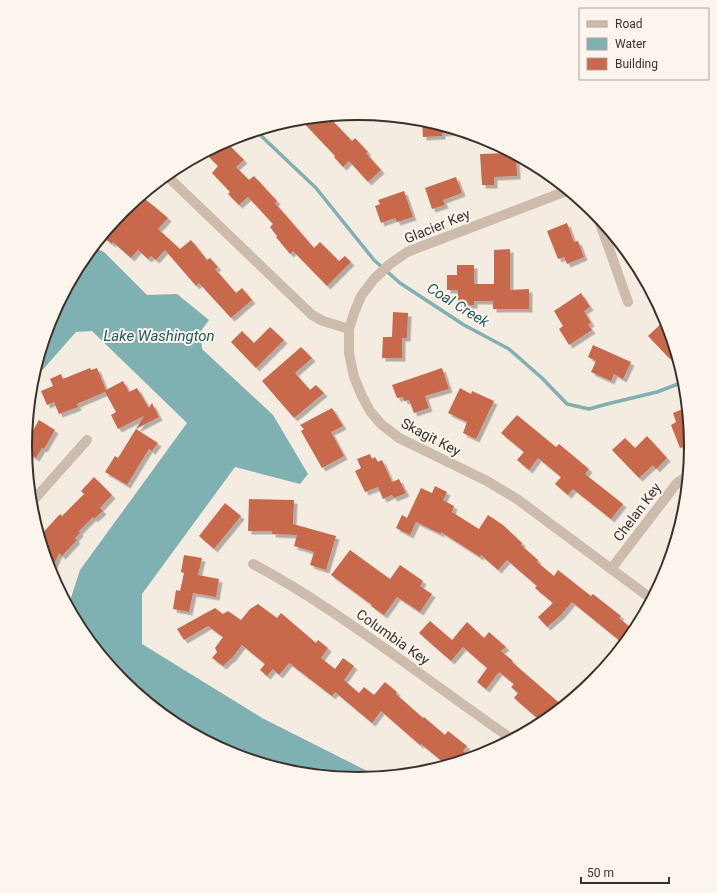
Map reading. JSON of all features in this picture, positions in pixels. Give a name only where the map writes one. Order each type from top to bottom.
[{"type":"street","points":[[171,179],[312,315],[323,321],[349,329]]},
{"type":"street","name":"Glacier Key","points":[[349,329],[361,296],[377,276],[390,264],[407,252],[563,192]]},
{"type":"street","points":[[602,229],[628,302]]},
{"type":"street","name":"Skagit Key","points":[[349,329],[350,353],[354,377],[370,411],[381,424],[399,438],[487,481],[517,499],[648,596]]},
{"type":"street","points":[[36,496],[87,440]]},
{"type":"street","name":"Chelan Key","points":[[611,569],[677,484],[683,479]]},
{"type":"street","name":"Columbia Key","points":[[253,564],[301,592],[360,631],[508,736]]},
{"type":"water","name":"Lake Washington","points":[[98,249],[104,252],[147,295],[177,294],[209,320],[201,331],[202,349],[273,415],[308,474],[300,484],[235,467],[142,594],[142,644],[262,718],[370,772],[337,772],[295,767],[254,756],[214,739],[177,718],[143,692],[113,662],[87,628],[70,599],[80,570],[187,423],[92,331],[76,332],[41,372],[49,342],[66,302],[76,283]]},
{"type":"building","points":[[333,121],[352,141],[355,138],[368,152],[366,153],[381,170],[368,182],[349,161],[343,167],[334,157],[335,156],[305,125]]},
{"type":"building","points":[[422,126],[448,132],[442,133],[442,136],[423,137]]},
{"type":"building","points":[[231,147],[244,160],[236,167],[249,180],[254,176],[277,201],[275,203],[314,248],[320,242],[339,261],[345,256],[351,262],[327,286],[293,251],[290,254],[270,227],[273,224],[248,197],[239,205],[228,194],[230,192],[212,173],[218,166],[209,157]]},
{"type":"building","points":[[502,153],[516,161],[517,176],[494,177],[494,185],[482,185],[480,154]]},
{"type":"building","points":[[456,177],[462,193],[443,200],[445,205],[432,209],[425,188]]},
{"type":"building","points":[[404,191],[413,217],[397,222],[395,218],[381,223],[375,206],[380,204],[378,200]]},
{"type":"building","points":[[145,199],[168,218],[158,229],[180,249],[191,240],[207,260],[210,258],[218,267],[215,269],[236,293],[242,288],[252,300],[231,318],[199,283],[196,286],[165,250],[156,260],[151,256],[148,259],[138,250],[131,258],[113,242],[112,244],[106,239]]},
{"type":"building","points":[[567,223],[574,242],[578,241],[584,257],[567,264],[564,257],[558,259],[547,231]]},
{"type":"building","points":[[510,249],[510,290],[529,289],[529,309],[493,309],[493,301],[474,301],[474,305],[458,305],[458,290],[447,290],[447,275],[457,275],[457,265],[474,265],[474,284],[494,284],[494,250]]},
{"type":"building","points":[[581,293],[590,307],[584,311],[591,323],[588,325],[592,330],[569,345],[559,329],[563,326],[554,311]]},
{"type":"building","points":[[393,312],[408,313],[407,338],[402,338],[402,358],[382,358],[383,337],[392,337]]},
{"type":"building","points":[[661,324],[672,357],[670,359],[648,336]]},
{"type":"building","points":[[270,327],[284,340],[256,368],[231,342],[242,331],[254,343]]},
{"type":"building","points":[[593,345],[631,362],[623,379],[614,374],[611,381],[591,372],[596,361],[588,357]]},
{"type":"building","points":[[301,347],[312,358],[295,373],[310,390],[316,385],[324,393],[294,418],[262,381]]},
{"type":"building","points":[[90,368],[91,370],[97,368],[106,390],[123,381],[129,392],[137,388],[149,408],[152,403],[159,417],[136,429],[158,443],[152,451],[149,449],[127,485],[105,472],[115,456],[118,458],[144,416],[118,429],[111,415],[116,412],[105,392],[77,404],[78,407],[59,414],[54,402],[47,405],[41,391],[53,386],[50,379],[61,374],[63,379]]},
{"type":"building","points":[[442,368],[449,389],[425,396],[429,408],[414,413],[409,400],[404,401],[403,397],[397,398],[392,385]]},
{"type":"building","points":[[460,388],[471,394],[472,391],[494,401],[476,439],[463,433],[467,422],[448,413]]},
{"type":"building","points":[[332,408],[343,426],[331,432],[344,456],[322,468],[301,431],[304,429],[300,425]]},
{"type":"building","points":[[682,409],[685,446],[680,448],[671,425],[676,422],[673,413]]},
{"type":"building","points":[[517,415],[556,447],[559,444],[589,469],[585,474],[623,504],[611,519],[573,489],[568,495],[555,484],[561,477],[538,458],[529,470],[517,460],[524,452],[501,433]]},
{"type":"building","points":[[39,420],[55,430],[44,449],[42,448],[36,458],[32,456],[33,431]]},
{"type":"building","points":[[647,436],[667,458],[656,469],[653,465],[639,478],[612,450],[625,438],[635,448]]},
{"type":"building","points":[[370,454],[372,459],[375,457],[378,462],[382,460],[392,482],[399,479],[406,493],[394,498],[392,495],[383,499],[378,487],[365,492],[355,471],[361,468],[357,459]]},
{"type":"building","points":[[94,477],[112,495],[100,508],[103,511],[94,519],[93,517],[79,531],[80,533],[75,538],[77,540],[62,556],[59,553],[54,564],[43,532],[60,514],[62,516],[84,494],[81,491]]},
{"type":"building","points":[[435,486],[447,492],[443,500],[454,506],[452,512],[479,529],[488,515],[503,525],[522,543],[521,545],[538,560],[537,562],[554,576],[558,570],[591,596],[593,594],[621,616],[619,618],[630,627],[621,641],[572,602],[561,615],[547,627],[538,617],[553,603],[535,588],[537,586],[507,560],[498,570],[481,555],[480,557],[441,532],[441,534],[416,522],[410,535],[396,528],[402,515],[407,518],[421,488],[432,493]]},
{"type":"building","points":[[249,499],[294,500],[293,524],[336,536],[326,570],[310,565],[314,552],[294,546],[297,535],[272,534],[272,531],[248,531]]},
{"type":"building","points":[[225,503],[241,516],[214,549],[199,536]]},
{"type":"building","points":[[350,550],[390,579],[400,565],[423,581],[420,586],[432,594],[420,612],[397,597],[384,615],[331,575]]},
{"type":"building","points":[[184,555],[202,558],[198,575],[219,579],[216,597],[193,593],[189,612],[173,609],[176,590],[180,591],[184,573],[181,572]]},
{"type":"building","points":[[258,604],[277,618],[281,613],[316,643],[318,640],[328,648],[321,658],[335,669],[343,658],[354,666],[344,680],[359,693],[364,687],[374,695],[385,682],[423,718],[424,717],[445,735],[448,731],[467,746],[463,751],[467,754],[443,762],[421,744],[420,745],[381,711],[372,723],[335,692],[332,696],[289,663],[279,675],[273,669],[267,676],[260,670],[265,664],[242,645],[232,658],[223,666],[212,658],[217,652],[215,648],[223,637],[208,626],[184,640],[177,629],[215,608],[223,614],[228,611],[241,620],[250,609]]},
{"type":"building","points":[[430,621],[452,640],[467,622],[484,638],[489,632],[506,647],[501,651],[560,704],[538,719],[514,698],[518,693],[511,687],[514,684],[499,672],[486,689],[477,682],[487,668],[463,647],[451,661],[419,633]]},
{"type":"waterway","name":"Coal Creek","points":[[260,135],[316,188],[374,260],[400,283],[464,325],[509,349],[542,378],[567,404],[589,409],[657,392],[679,384]]}]
